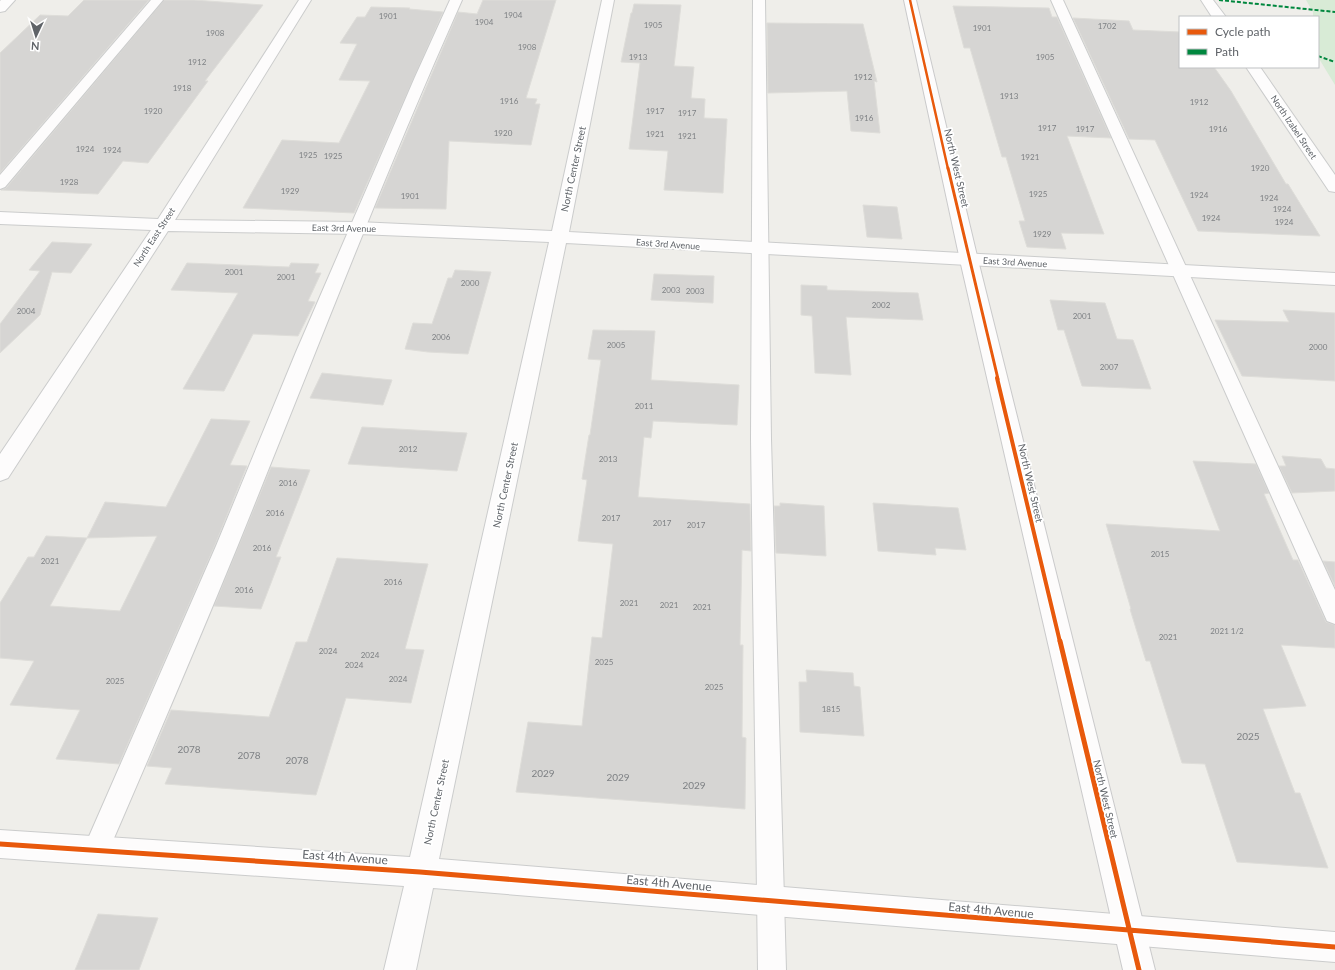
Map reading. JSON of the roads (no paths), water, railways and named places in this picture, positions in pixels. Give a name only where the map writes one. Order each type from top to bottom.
[{"type":"street","points":[[0,8],[9,0]]},
{"type":"street","name":"North East Street","points":[[0,472],[163,225],[304,0]]},
{"type":"street","name":"North Center Street","points":[[400,970],[420,872],[559,237],[608,0]]},
{"type":"street","name":"North West Street","points":[[910,0],[969,260],[1139,970]]},
{"type":"street","points":[[1207,0],[1218,16]]},
{"type":"street","name":"North Izabel Street","points":[[1254,68],[1335,187]]},
{"type":"street","name":"East 3rd Avenue","points":[[0,218],[163,225],[358,228],[559,237],[1335,279]]},
{"type":"street","name":"East 4th Avenue","points":[[0,844],[420,872],[771,902],[1335,947]]},
{"type":"lane","points":[[0,184],[157,0]]},
{"type":"lane","points":[[96,850],[227,546],[305,352],[421,77],[456,0]]},
{"type":"lane","points":[[759,0],[759,249],[772,970]]},
{"type":"lane","points":[[1057,0],[1335,614]]}]
